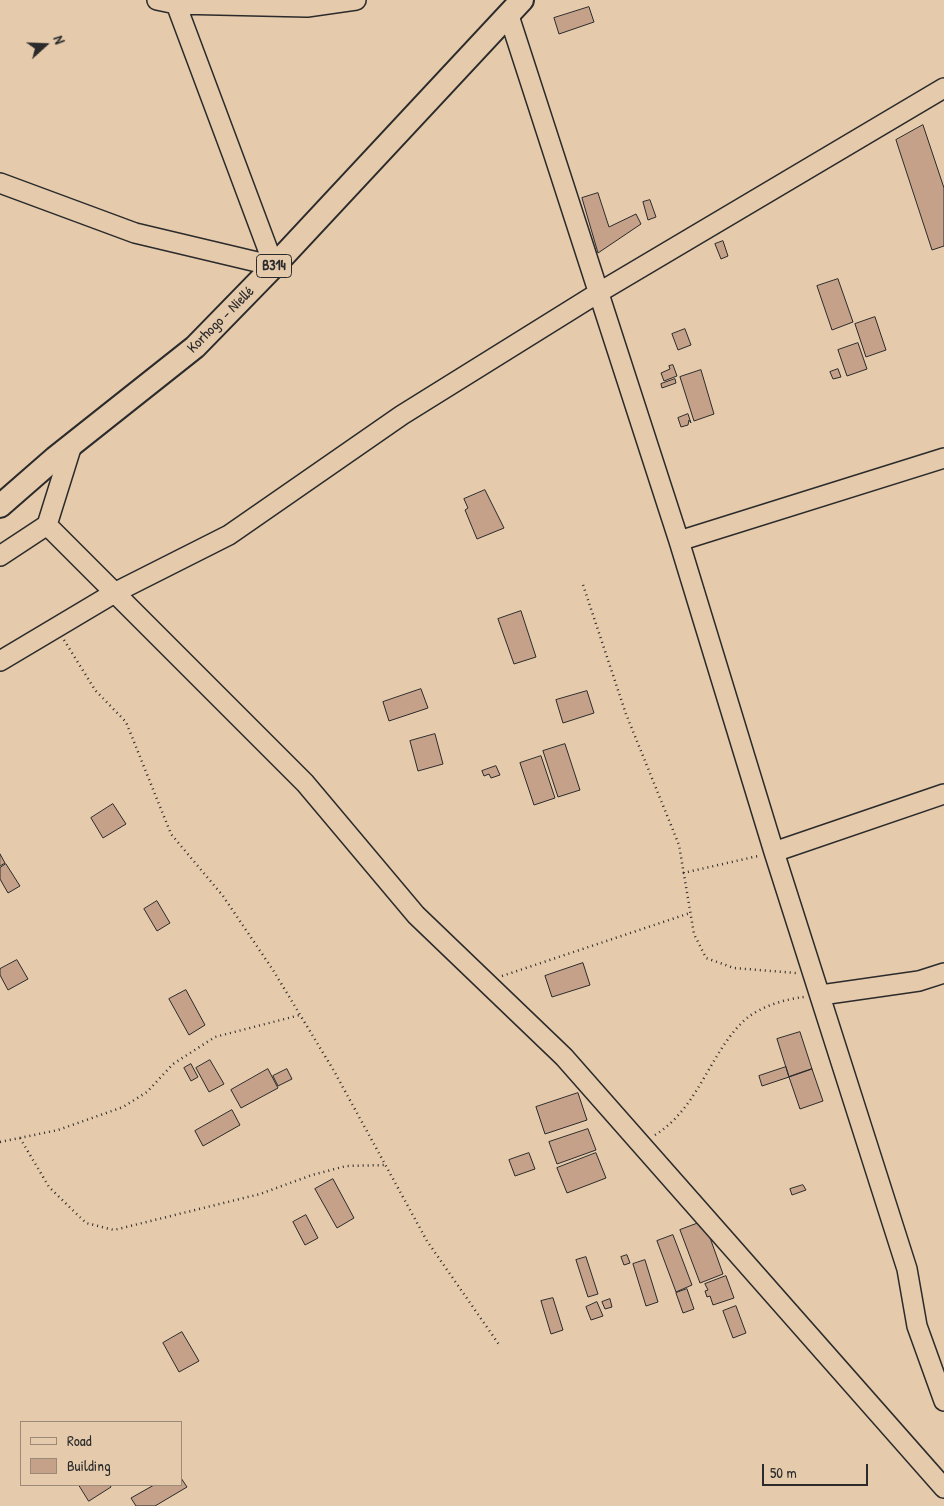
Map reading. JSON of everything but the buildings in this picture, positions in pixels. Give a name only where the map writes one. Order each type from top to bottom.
[{"type":"main road","name":"Korhogo - Niellé","points":[[0,506],[72,445],[195,347],[274,266],[516,8]]},
{"type":"street","points":[[157,0],[176,4],[308,4],[356,0]]},
{"type":"street","points":[[176,4],[274,266]]},
{"type":"street","points":[[516,8],[598,292],[679,540],[774,852],[907,1269],[917,1326],[944,1401]]},
{"type":"street","points":[[0,661],[116,592],[229,535],[402,415],[598,292],[944,88]]},
{"type":"street","points":[[0,184],[135,233],[274,266]]},
{"type":"street","points":[[0,556],[46,525],[72,445]]},
{"type":"street","points":[[679,540],[944,458]]},
{"type":"street","points":[[46,525],[116,592],[305,783],[416,915],[564,1057],[944,1488]]},
{"type":"street","points":[[774,852],[944,794]]},
{"type":"street","points":[[821,995],[919,981],[944,973]]},
{"type":"path","points":[[583,585],[626,714],[679,844],[694,934],[706,958],[734,968],[779,970],[815,976]]},
{"type":"path","points":[[56,628],[95,690],[126,722],[171,834],[224,896],[273,970],[334,1071],[427,1241],[500,1346]]},
{"type":"path","points":[[684,873],[774,852]]},
{"type":"path","points":[[486,982],[690,913]]},
{"type":"path","points":[[642,1144],[671,1125],[698,1089],[728,1041],[748,1018],[785,999],[821,995]]},
{"type":"path","points":[[0,1142],[58,1130],[123,1107],[147,1092],[173,1064],[215,1037],[300,1015]]},
{"type":"path","points":[[20,1138],[48,1187],[86,1223],[114,1230],[260,1194],[312,1175],[346,1166],[384,1165]]}]
